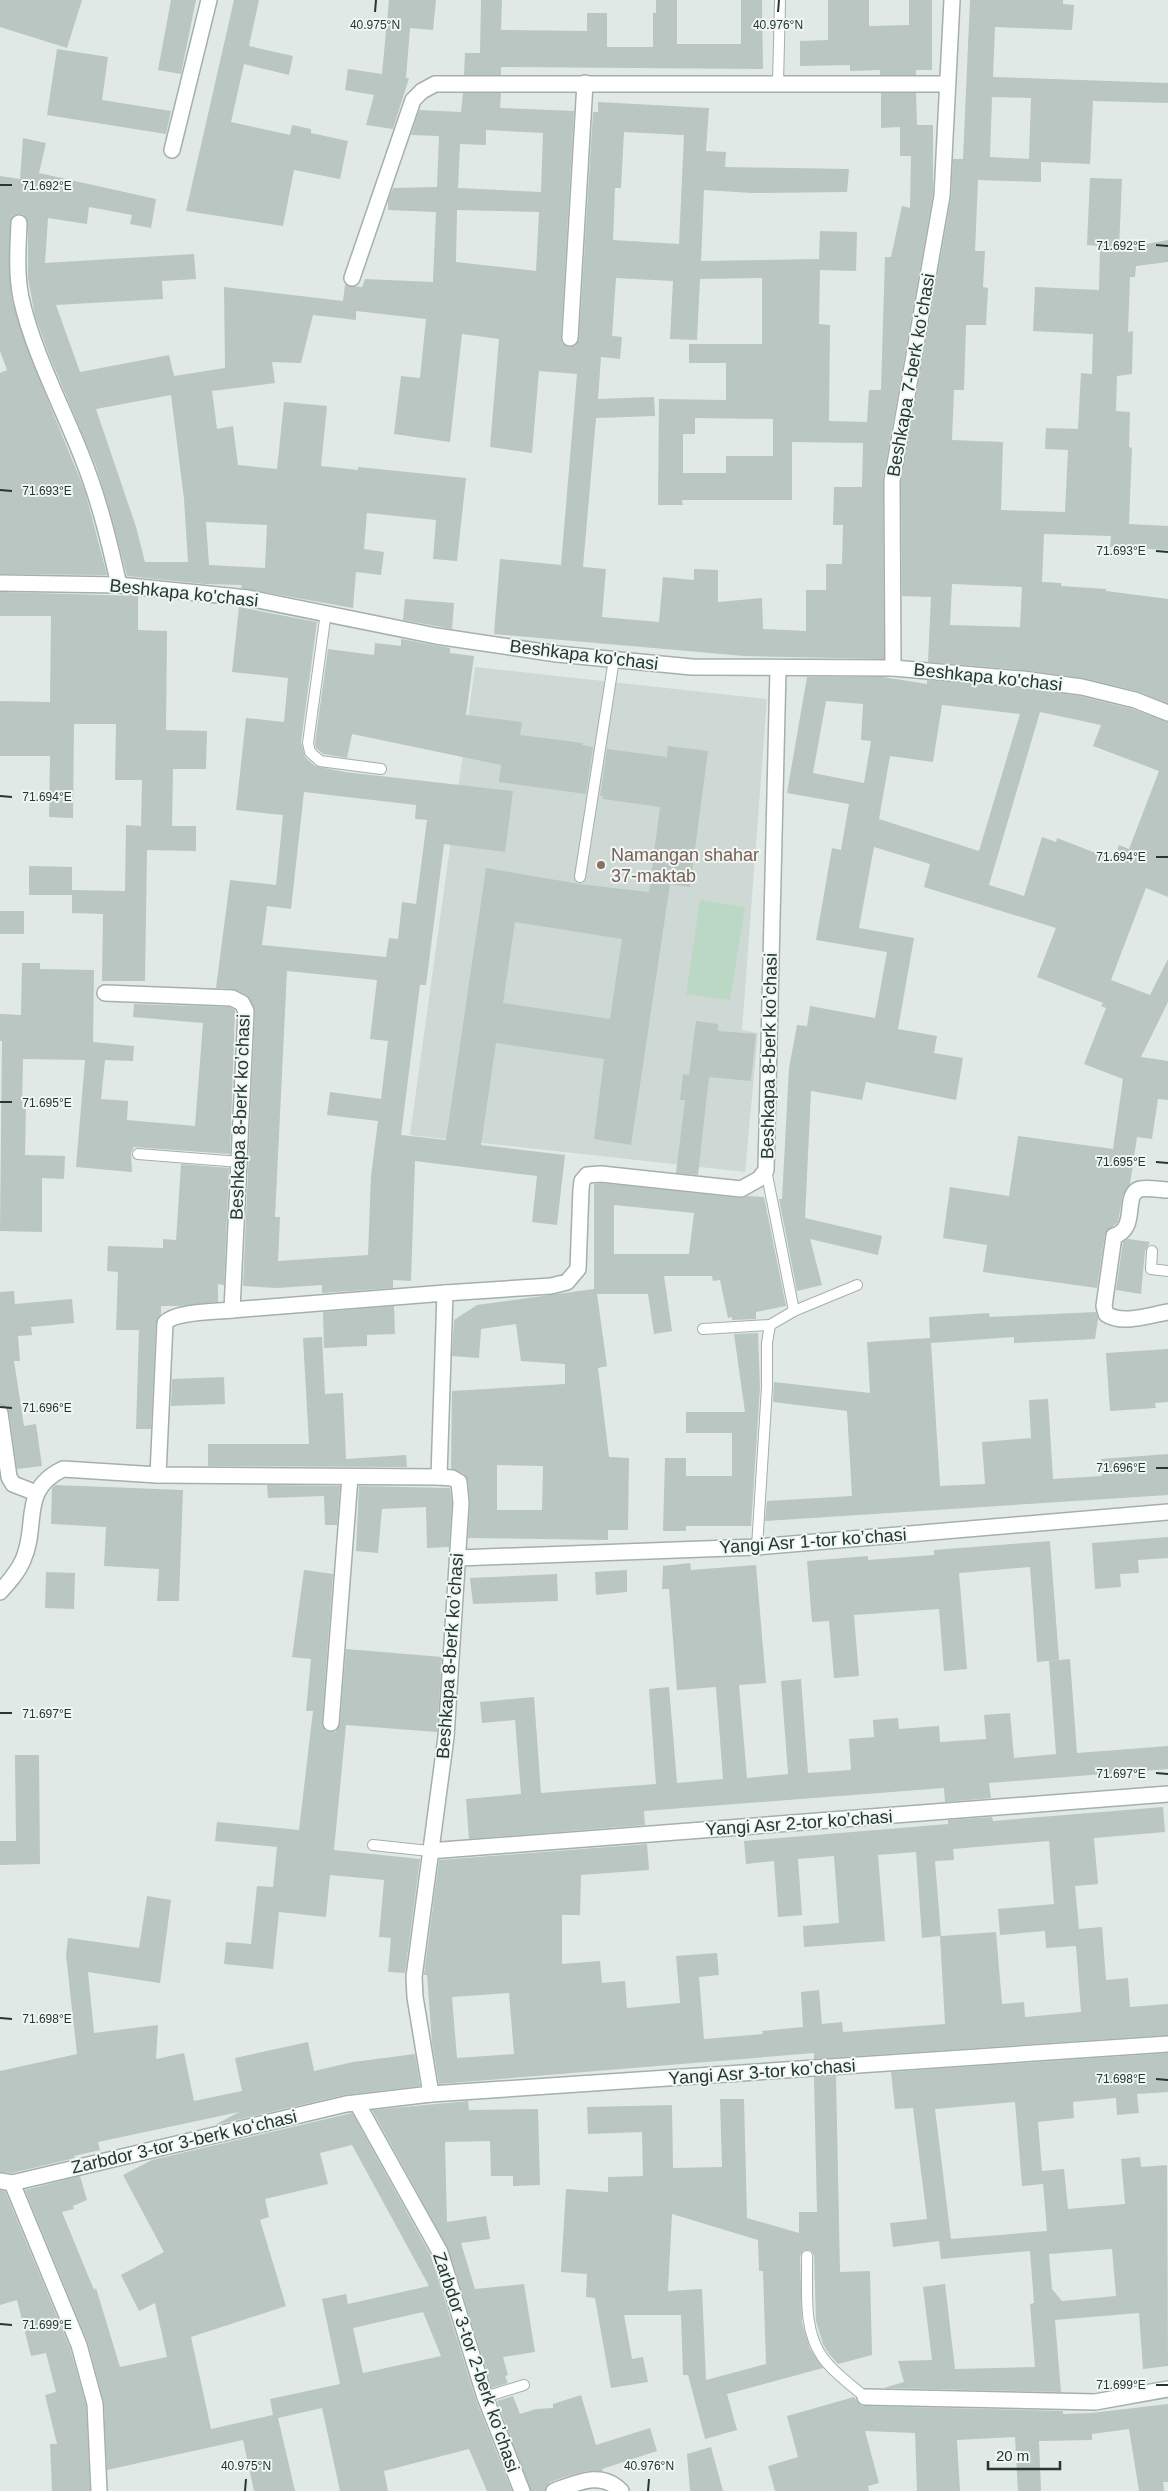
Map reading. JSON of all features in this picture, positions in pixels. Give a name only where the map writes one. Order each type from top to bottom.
[{"type":"street","points":[[172,150],[209,0]]},
{"type":"street","name":"Beshkapa 7-berk koʻchasi","points":[[893,668],[892,481],[942,196],[946,84],[952,0]]},
{"type":"street","points":[[570,338],[585,83]]},
{"type":"street","points":[[352,278],[413,100],[422,91],[435,84],[946,84]]},
{"type":"street","points":[[19,223],[17,266],[21,298],[31,331],[83,459],[105,524],[119,585]]},
{"type":"street","name":"Beshkapa ko'chasi","points":[[0,583],[119,585],[248,598],[326,612],[382,626],[436,636],[692,668],[893,668],[1022,679],[1082,687],[1135,700],[1168,713]]},
{"type":"street","name":"Beshkapa 8-berk koʼchasi","points":[[158,1475],[165,1323],[169,1318],[232,1310],[551,1286],[567,1282],[578,1269],[581,1189],[582,1181],[587,1175],[741,1189],[759,1179],[766,1170],[778,669]]},
{"type":"street","name":"Beshkapa 8-berk koʼchasi","points":[[105,993],[232,998],[242,1003],[246,1011],[232,1310]]},
{"type":"street","points":[[1168,1190],[1139,1189],[1135,1192],[1132,1198],[1127,1229],[1122,1234],[1114,1236],[1104,1306],[1106,1314],[1112,1318],[1122,1319],[1168,1312]]},
{"type":"street","points":[[439,1477],[445,1293]]},
{"type":"street","points":[[0,1413],[9,1477],[13,1484],[36,1493]]},
{"type":"street","name":"Beshkapa 8-berk koʼchasi","points":[[0,1592],[14,1577],[24,1559],[36,1493],[50,1475],[63,1468],[158,1475],[439,1477],[452,1478],[459,1482],[461,1489],[458,1558],[446,1737],[429,1851],[414,1977],[415,1997],[431,2094]]},
{"type":"street","points":[[331,1724],[350,1477]]},
{"type":"street","name":"Yangi Asr 1-tor koʼchasi","points":[[458,1558],[758,1546],[1168,1512]]},
{"type":"street","name":"Yangi Asr 2-tor koʼchasi","points":[[429,1851],[1168,1794]]},
{"type":"street","name":"Yangi Asr 3-tor koʼchasi","points":[[356,2102],[431,2094],[1168,2044]]},
{"type":"street","name":"Zarbdor 3-tor 3-berk koʻchasi","points":[[99,2491],[95,2404],[79,2345],[6,2182],[356,2102]]},
{"type":"street","name":"Zarbdor 3-tor 2-berk koʼchasi","points":[[356,2102],[440,2252],[485,2397],[522,2491]]},
{"type":"street","points":[[865,2397],[1095,2402],[1168,2389]]},
{"type":"street","points":[[554,2491],[591,2478],[603,2479],[622,2491]]},
{"type":"lane","points":[[778,83],[780,2]]},
{"type":"lane","points":[[326,612],[308,743],[310,752],[320,761],[381,768]]},
{"type":"lane","points":[[580,877],[614,659]]},
{"type":"lane","points":[[138,1154],[240,1162]]},
{"type":"lane","points":[[766,1170],[794,1311]]},
{"type":"lane","points":[[1152,1252],[1151,1268],[1168,1271]]},
{"type":"lane","points":[[703,1329],[770,1325],[794,1311],[857,1285]]},
{"type":"lane","points":[[758,1546],[767,1388],[767,1342],[770,1325]]},
{"type":"lane","points":[[373,1846],[429,1851]]},
{"type":"lane","points":[[807,2256],[808,2323],[814,2341],[823,2358],[865,2397]]},
{"type":"lane","points":[[485,2397],[524,2384]]},
{"type":"shaded area","name":"Namangan shahar 37-maktab","points":[[475,667],[767,699],[742,1030],[758,1033],[745,1172],[410,1135]]},
{"type":"green space","points":[[700,900],[745,907],[730,1000],[686,994]]},
{"type":"building","points":[[0,0],[82,0],[67,48],[0,27]]},
{"type":"building","points":[[171,0],[196,0],[181,74],[158,70]]},
{"type":"building","points":[[234,0],[259,0],[249,46],[293,56],[289,75],[244,64],[231,122],[290,135],[292,125],[311,129],[311,133],[348,141],[340,179],[294,170],[283,226],[186,211]]},
{"type":"building","points":[[389,0],[436,0],[433,30],[410,28],[406,78],[409,78],[393,129],[366,125],[374,95],[345,90],[348,69],[382,74]]},
{"type":"building","points":[[481,0],[502,0],[501,30],[587,31],[587,13],[607,13],[607,47],[653,47],[653,13],[656,13],[656,0],[677,0],[677,44],[741,44],[741,0],[762,0],[763,69],[501,67],[501,75],[464,75],[465,53],[480,53]]},
{"type":"building","points":[[828,0],[869,0],[869,26],[909,25],[909,0],[932,0],[932,70],[916,70],[916,75],[880,75],[880,70],[850,71],[850,65],[800,66],[800,41],[828,40]]},
{"type":"building","points":[[970,0],[1063,0],[1063,4],[1074,5],[1072,30],[995,27],[993,77],[1168,83],[1168,103],[1093,101],[1090,164],[1041,162],[1041,182],[978,180],[975,251],[985,251],[983,287],[988,288],[986,325],[966,325],[964,390],[954,390],[952,440],[1003,442],[1001,510],[1065,512],[1068,450],[1045,449],[1046,428],[1078,429],[1081,373],[1092,374],[1093,334],[1033,331],[1035,287],[1099,290],[1100,246],[1087,245],[1090,178],[1122,179],[1119,249],[1168,240],[1168,262],[1136,266],[1135,277],[1130,277],[1128,332],[1133,331],[1132,374],[1117,376],[1116,411],[1130,412],[1129,447],[1132,448],[1129,524],[1168,526],[1168,550],[1110,547],[1111,536],[1044,534],[1042,582],[1061,583],[1061,586],[1106,589],[1106,591],[1168,599],[1168,703],[1137,691],[1083,678],[1023,670],[928,662],[931,597],[902,596],[901,482],[951,198],[953,159],[963,159]],"holes":[[[992,97],[1031,98],[1029,159],[990,157]],[[952,584],[1022,587],[1020,627],[950,625]]]},
{"type":"building","points":[[57,49],[108,57],[102,100],[171,111],[166,134],[47,115]]},
{"type":"building","points":[[463,93],[501,93],[500,108],[574,111],[561,337],[562,343],[569,347],[575,346],[579,339],[593,112],[598,112],[598,102],[709,108],[706,151],[726,152],[725,167],[849,169],[847,192],[752,193],[704,190],[701,261],[819,259],[820,231],[857,232],[856,271],[820,270],[819,324],[830,325],[829,421],[867,422],[869,390],[881,390],[885,257],[891,257],[902,206],[910,208],[911,156],[900,156],[900,127],[881,128],[881,93],[916,93],[917,125],[933,125],[933,195],[883,479],[884,659],[744,656],[494,634],[500,559],[561,565],[577,374],[539,371],[532,453],[490,447],[499,339],[462,334],[450,442],[394,434],[401,376],[420,378],[426,319],[356,311],[356,320],[313,315],[301,363],[272,362],[275,383],[212,391],[217,429],[233,426],[238,465],[277,469],[284,402],[327,406],[321,466],[358,470],[358,467],[466,478],[457,561],[433,559],[436,520],[367,513],[364,549],[384,552],[381,575],[356,572],[353,608],[241,588],[242,585],[204,584],[127,576],[97,469],[49,355],[35,316],[28,278],[28,223],[24,215],[20,214],[14,215],[10,223],[9,270],[12,300],[32,362],[85,491],[107,575],[0,574],[0,373],[7,370],[0,351],[0,176],[20,179],[23,138],[46,143],[39,173],[156,199],[151,228],[130,224],[132,215],[89,207],[87,224],[48,218],[45,263],[194,254],[196,279],[162,281],[163,299],[56,305],[80,372],[169,355],[174,376],[225,368],[224,287],[343,301],[345,285],[362,287],[365,279],[433,282],[436,212],[388,210],[388,200],[393,188],[437,187],[439,136],[411,135],[419,110],[461,112]],"holes":[[[486,130],[543,133],[541,192],[458,188],[460,144],[486,145]],[[624,132],[684,135],[679,244],[613,240],[615,188],[621,188]],[[457,210],[539,212],[536,271],[456,262]],[[616,278],[673,281],[670,339],[697,340],[700,279],[762,278],[762,344],[689,344],[689,363],[726,363],[726,400],[659,399],[658,505],[683,505],[682,500],[792,500],[792,442],[863,443],[862,487],[834,487],[833,525],[843,525],[842,564],[826,564],[826,590],[806,590],[806,631],[763,629],[762,598],[718,602],[718,570],[694,569],[694,580],[663,577],[659,622],[602,617],[606,569],[583,567],[596,418],[655,416],[654,397],[598,399],[601,357],[620,359],[622,337],[612,336]],[[171,395],[184,499],[188,562],[145,562],[136,527],[96,409]],[[695,418],[773,419],[773,456],[726,456],[726,473],[683,473],[683,434],[695,434]],[[206,522],[267,525],[265,568],[209,565]]]},
{"type":"building","points":[[0,592],[138,596],[138,630],[167,631],[166,730],[207,731],[206,769],[173,769],[172,826],[196,826],[196,851],[147,850],[145,981],[102,981],[103,914],[72,913],[72,890],[125,891],[126,825],[141,826],[142,780],[115,780],[116,724],[74,724],[73,818],[49,817],[50,756],[0,756],[0,701],[50,702],[51,616],[0,616]]},
{"type":"building","points":[[405,599],[454,603],[452,629],[403,620]]},
{"type":"building","points":[[239,607],[317,622],[301,742],[305,757],[315,766],[345,772],[513,791],[505,852],[444,844],[426,985],[420,985],[401,1135],[446,1140],[486,868],[579,884],[649,892],[660,807],[603,799],[603,796],[600,796],[607,749],[667,757],[668,746],[708,751],[690,887],[670,884],[631,1145],[594,1139],[604,1059],[496,1043],[481,1145],[565,1155],[557,1225],[532,1222],[537,1176],[415,1161],[411,1281],[393,1280],[393,1288],[322,1293],[322,1285],[277,1288],[243,1286],[255,1011],[246,995],[233,989],[216,988],[230,880],[276,885],[283,815],[236,810],[246,718],[284,722],[288,678],[232,672]],"holes":[[[304,792],[416,805],[415,819],[427,820],[416,904],[402,902],[398,939],[389,938],[386,957],[262,945],[267,906],[291,909]],[[515,922],[622,939],[610,1019],[503,1003]],[[287,971],[377,980],[370,1039],[388,1041],[381,1099],[330,1092],[327,1115],[378,1121],[371,1176],[368,1255],[278,1261],[280,1217],[275,1217]]]},
{"type":"building","points":[[401,639],[450,648],[450,653],[474,656],[466,715],[522,722],[520,735],[583,743],[582,745],[593,747],[586,794],[499,782],[501,765],[352,734],[347,758],[323,754],[316,748],[315,743],[328,649],[374,655],[375,643],[401,646]]},
{"type":"building","points":[[807,677],[883,677],[927,684],[927,680],[1021,688],[1080,696],[1132,709],[1168,722],[1168,897],[1146,888],[1111,980],[1150,995],[1168,959],[1168,1002],[1141,1057],[1168,1061],[1168,1100],[1158,1099],[1152,1139],[1137,1137],[1130,1184],[1123,1195],[1118,1222],[1105,1234],[1097,1288],[983,1272],[987,1245],[943,1238],[950,1187],[1009,1196],[1018,1136],[1113,1149],[1123,1079],[1084,1064],[1106,1008],[1101,1006],[1103,1003],[1037,977],[1056,928],[924,887],[930,864],[874,847],[859,928],[914,938],[898,1029],[937,1036],[934,1053],[963,1058],[956,1100],[866,1082],[862,1100],[811,1091],[805,1218],[882,1236],[878,1255],[810,1239],[822,1285],[797,1291],[779,1199],[782,1199],[789,1068],[797,1025],[807,1026],[810,1006],[875,1018],[887,952],[816,940],[832,848],[841,850],[849,804],[787,793]],"holes":[[[826,701],[863,704],[861,740],[871,741],[864,783],[813,773]],[[942,705],[1020,714],[979,851],[879,819],[890,756],[933,762]],[[1040,712],[1101,725],[1093,746],[1159,771],[1129,849],[1119,845],[1114,860],[1057,838],[1056,842],[1042,837],[1024,896],[989,885]]]},
{"type":"building","points":[[29,866],[72,867],[72,895],[29,895]]},
{"type":"building","points":[[0,911],[24,911],[24,934],[0,934]]},
{"type":"building","points":[[22,963],[40,963],[40,969],[94,970],[93,1042],[134,1046],[133,1061],[105,1060],[101,1099],[128,1101],[127,1120],[195,1126],[203,1023],[133,1017],[134,1004],[230,1007],[235,1010],[230,1154],[134,1147],[131,1153],[132,1172],[76,1167],[85,1060],[23,1059],[22,1106],[26,1105],[25,1155],[65,1156],[64,1179],[42,1178],[42,1232],[0,1231],[2,1041],[0,1041],[0,1014],[21,1015]]},
{"type":"building","points":[[696,1021],[718,1024],[718,1031],[756,1034],[751,1081],[709,1077],[698,1175],[676,1173],[685,1100],[680,1100],[683,1074],[689,1075]]},
{"type":"building","points":[[181,1164],[229,1168],[224,1285],[218,1284],[218,1302],[161,1306],[161,1314],[156,1323],[151,1429],[136,1429],[139,1330],[116,1330],[118,1272],[107,1271],[108,1246],[163,1248],[163,1239],[176,1240]]},
{"type":"building","points":[[601,1183],[740,1198],[748,1196],[764,1197],[786,1306],[756,1312],[756,1319],[732,1320],[732,1317],[728,1318],[720,1280],[713,1281],[712,1276],[664,1276],[672,1331],[654,1334],[648,1294],[597,1294],[607,1366],[598,1368],[609,1457],[629,1458],[628,1530],[608,1530],[608,1540],[468,1538],[470,1503],[468,1481],[464,1474],[451,1469],[452,1391],[565,1384],[565,1364],[521,1361],[516,1324],[481,1329],[479,1358],[452,1356],[454,1320],[477,1305],[594,1289],[594,1184]],"holes":[[[614,1205],[694,1213],[689,1254],[614,1254]],[[497,1465],[543,1466],[542,1510],[497,1510]]]},
{"type":"building","points":[[1128,1239],[1150,1242],[1145,1251],[1141,1294],[1116,1290],[1123,1242]]},
{"type":"building","points":[[14,1291],[15,1304],[72,1299],[74,1323],[31,1327],[32,1335],[18,1336],[20,1361],[14,1361],[24,1426],[36,1424],[42,1466],[17,1469],[9,1412],[7,1407],[0,1404],[0,1292]]},
{"type":"building","points":[[394,1306],[395,1334],[367,1335],[367,1346],[324,1348],[323,1312]]},
{"type":"building","points":[[1096,1312],[1098,1319],[1095,1339],[1014,1343],[1014,1337],[931,1343],[940,1486],[985,1484],[982,1442],[1031,1438],[1029,1400],[1048,1399],[1053,1479],[1102,1476],[1101,1459],[1168,1454],[1168,1495],[765,1521],[767,1501],[852,1496],[847,1411],[773,1402],[774,1382],[870,1393],[867,1342],[930,1338],[929,1317],[989,1313],[990,1317]]},
{"type":"building","points":[[758,1333],[760,1387],[751,1526],[686,1526],[686,1531],[663,1531],[665,1458],[686,1458],[686,1476],[732,1476],[732,1433],[686,1433],[686,1412],[745,1412],[734,1334]]},
{"type":"building","points":[[322,1337],[325,1394],[343,1393],[346,1459],[406,1455],[407,1467],[208,1466],[208,1444],[309,1444],[303,1338]]},
{"type":"building","points":[[1168,1349],[1168,1402],[1155,1403],[1156,1408],[1110,1411],[1106,1353]]},
{"type":"building","points":[[224,1377],[225,1404],[171,1406],[172,1379]]},
{"type":"building","points":[[55,1485],[183,1490],[179,1601],[157,1601],[159,1569],[104,1566],[106,1527],[51,1524],[52,1488]]},
{"type":"building","points":[[267,1485],[340,1486],[337,1525],[325,1525],[324,1496],[268,1498]]},
{"type":"building","points":[[359,1486],[450,1488],[452,1503],[449,1547],[427,1548],[426,1507],[382,1509],[378,1553],[356,1551]]},
{"type":"building","points":[[1168,1537],[1168,1558],[1138,1560],[1139,1573],[1120,1574],[1121,1587],[1095,1589],[1092,1543]]},
{"type":"building","points":[[1050,1541],[1059,1660],[1037,1662],[1030,1567],[959,1573],[967,1669],[944,1671],[939,1609],[854,1615],[859,1676],[834,1678],[829,1621],[812,1622],[807,1561],[868,1556],[868,1560],[934,1555],[934,1550]]},
{"type":"building","points":[[690,1563],[691,1570],[756,1565],[766,1683],[739,1685],[747,1778],[788,1774],[781,1681],[801,1679],[808,1773],[851,1770],[849,1739],[874,1737],[873,1720],[898,1718],[899,1729],[939,1726],[940,1742],[986,1739],[984,1715],[1010,1713],[1014,1758],[1056,1754],[1049,1661],[1070,1659],[1077,1753],[1168,1746],[1168,1769],[989,1783],[991,1798],[945,1802],[944,1788],[644,1811],[645,1825],[469,1839],[466,1799],[521,1794],[515,1720],[482,1723],[480,1702],[534,1697],[541,1793],[656,1784],[649,1689],[669,1687],[677,1783],[723,1779],[716,1687],[677,1690],[669,1589],[662,1589],[663,1566]]},
{"type":"building","points":[[304,1570],[333,1574],[322,1722],[326,1731],[335,1732],[340,1724],[346,1649],[442,1657],[437,1732],[346,1725],[334,1850],[420,1859],[405,1973],[388,1972],[391,1938],[379,1937],[384,1880],[330,1875],[326,1917],[279,1912],[273,1969],[224,1964],[226,1942],[251,1944],[257,1886],[273,1887],[277,1847],[215,1841],[217,1822],[299,1830],[313,1711],[306,1711],[311,1659],[292,1657]]},
{"type":"building","points":[[627,1570],[627,1592],[596,1595],[595,1572]]},
{"type":"building","points":[[46,1572],[75,1573],[74,1609],[45,1608]]},
{"type":"building","points":[[557,1574],[558,1601],[473,1604],[470,1578]]},
{"type":"building","points":[[15,1755],[39,1755],[40,1864],[0,1865],[0,1841],[16,1841]]},
{"type":"building","points":[[1163,1807],[1165,1832],[1094,1838],[1098,1884],[1075,1886],[1079,1929],[1102,1927],[1106,1980],[1128,1978],[1130,2007],[1168,2004],[1168,2035],[814,2059],[814,2053],[439,2084],[432,2043],[427,1975],[424,1975],[439,1860],[647,1844],[649,1870],[581,1875],[580,1915],[562,1915],[562,1964],[600,1961],[602,1983],[625,1981],[627,2008],[680,2003],[676,1956],[717,1953],[719,1975],[699,1977],[704,2039],[763,2034],[762,2031],[803,2027],[801,1992],[819,1990],[822,2024],[842,2022],[843,2032],[945,2024],[940,1936],[922,1938],[916,1852],[878,1855],[885,1941],[804,1947],[803,1926],[839,1923],[834,1856],[798,1859],[802,1915],[778,1917],[774,1861],[746,1864],[744,1841],[948,1824],[948,1820],[992,1817],[993,1821]],"holes":[[[1049,1841],[1054,1904],[998,1909],[1000,1935],[1045,1931],[1046,1948],[1076,1946],[1081,2012],[1025,2017],[1024,2002],[1002,2004],[996,1932],[941,1936],[935,1861],[954,1860],[953,1849]],[[509,1993],[514,2054],[457,2058],[452,1997]]]},
{"type":"building","points":[[147,1896],[171,1900],[160,1983],[88,1972],[94,2033],[158,2025],[156,2059],[184,2053],[194,2101],[242,2091],[235,2058],[308,2042],[314,2071],[353,2062],[415,2054],[420,2086],[344,2095],[215,2125],[239,2112],[98,2142],[100,2150],[74,2156],[75,2158],[12,2173],[0,2172],[0,2071],[77,2054],[66,1955],[68,1938],[139,1948]]},
{"type":"building","points":[[1168,2053],[1168,2092],[1137,2094],[1139,2113],[1117,2115],[1116,2098],[1073,2102],[1074,2118],[1038,2122],[1043,2184],[1022,2186],[1015,2102],[935,2109],[951,2239],[1047,2231],[1042,2171],[1064,2169],[1068,2209],[1125,2204],[1121,2159],[1140,2157],[1141,2167],[1167,2165],[1168,2366],[1143,2369],[1139,2313],[1055,2320],[1061,2392],[884,2388],[904,2382],[898,2361],[932,2360],[923,2287],[945,2284],[955,2369],[1035,2367],[1030,2304],[1034,2303],[1030,2251],[941,2259],[939,2241],[893,2247],[890,2223],[927,2219],[913,2108],[895,2109],[891,2072]],"holes":[[[1112,2249],[1116,2296],[1062,2301],[1052,2289],[1049,2254]]]},
{"type":"building","points":[[836,2076],[840,2272],[870,2271],[872,2355],[838,2364],[829,2354],[823,2344],[816,2321],[814,2255],[810,2250],[804,2250],[800,2256],[802,2323],[810,2349],[823,2368],[727,2394],[737,2430],[705,2439],[688,2375],[683,2375],[681,2315],[624,2315],[632,2359],[643,2357],[648,2382],[611,2388],[595,2298],[586,2297],[587,2274],[561,2272],[566,2189],[608,2192],[608,2177],[643,2176],[642,2132],[588,2134],[587,2107],[672,2105],[673,2168],[722,2167],[720,2099],[744,2099],[747,2218],[799,2233],[799,2212],[817,2212],[814,2077]],"holes":[[[672,2214],[758,2240],[759,2271],[763,2271],[766,2364],[706,2380],[702,2289],[668,2291]]]},
{"type":"building","points":[[468,2101],[469,2110],[538,2109],[540,2185],[513,2186],[513,2176],[491,2176],[490,2141],[445,2142],[447,2222],[486,2216],[490,2239],[461,2243],[475,2289],[524,2284],[535,2352],[503,2357],[508,2375],[505,2376],[508,2383],[492,2388],[448,2248],[372,2110]]},
{"type":"building","points":[[352,2113],[431,2256],[476,2400],[512,2491],[487,2491],[469,2449],[384,2471],[388,2491],[340,2491],[322,2408],[278,2418],[295,2491],[254,2491],[243,2440],[107,2470],[104,2403],[88,2343],[25,2190],[80,2176],[87,2200],[73,2206],[74,2209],[62,2212],[94,2290],[96,2288],[120,2367],[167,2357],[155,2303],[139,2311],[121,2275],[164,2252],[123,2175],[152,2160]],"holes":[[[352,2145],[429,2286],[348,2304],[346,2294],[322,2299],[340,2384],[270,2399],[273,2415],[211,2429],[191,2337],[286,2306],[260,2220],[269,2217],[265,2199],[328,2184],[320,2153]],[[423,2312],[441,2356],[363,2373],[353,2328]]]},
{"type":"building","points":[[0,2190],[5,2191],[70,2348],[86,2405],[90,2491],[52,2491],[50,2444],[57,2444],[45,2395],[56,2392],[46,2353],[31,2356],[17,2300],[0,2305]]},
{"type":"building","points":[[581,2395],[596,2445],[650,2428],[657,2451],[602,2469],[603,2471],[587,2471],[550,2482],[545,2491],[531,2491],[497,2401],[513,2396],[520,2414],[536,2409],[553,2408],[553,2404]]},
{"type":"building","points":[[854,2397],[860,2405],[865,2406],[1063,2411],[1063,2414],[1091,2413],[1168,2404],[1168,2482],[1163,2482],[1164,2491],[1139,2491],[1129,2429],[1092,2434],[1092,2440],[1039,2441],[1041,2491],[1018,2491],[1015,2437],[957,2440],[960,2491],[917,2491],[915,2433],[865,2431],[879,2483],[868,2486],[869,2491],[775,2491],[768,2466],[798,2457],[787,2416]]},
{"type":"building","points":[[711,2447],[723,2491],[690,2491],[687,2454]]},
{"type":"place","name":"Namangan shahar 37-maktab","points":[[601,865]]}]
